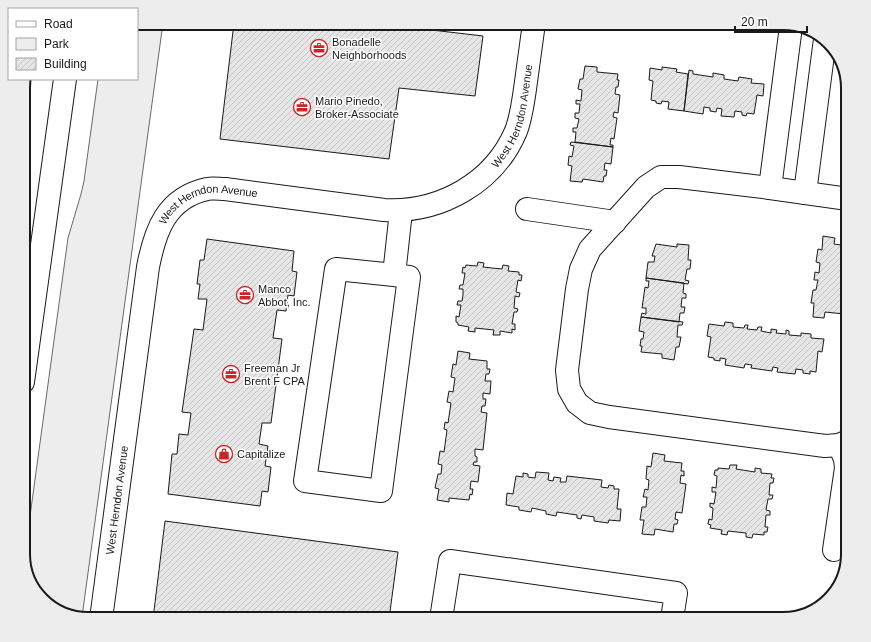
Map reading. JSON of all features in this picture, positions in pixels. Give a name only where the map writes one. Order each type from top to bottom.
[{"type":"street","name":"West Herndon Avenue","points":[[102,612],[148,267],[153,244],[160,225],[169,211],[178,202],[207,189],[225,189],[384,210],[401,211],[441,203],[460,193],[484,176],[506,150],[516,130],[522,108],[533,30]]},
{"type":"street","points":[[770,188],[790,30]]},
{"type":"street","points":[[805,193],[824,47]]},
{"type":"street","points":[[30,333],[66,80]]},
{"type":"street","points":[[841,199],[770,188],[679,177],[661,177],[646,187],[590,249],[581,269],[577,289],[567,370],[569,389],[577,403],[590,413],[609,417],[825,446],[841,443]]},
{"type":"street","points":[[527,209],[615,222]]},
{"type":"street","points":[[394,275],[401,211]]},
{"type":"street","points":[[336,269],[394,275],[409,277],[381,491],[305,481],[336,269]]},
{"type":"street","points":[[834,550],[841,502]]},
{"type":"street","points":[[442,612],[450,562],[676,593],[673,612]]},
{"type":"green space","points":[[138,30],[162,30],[83,612],[81,612],[62,606],[53,600],[44,592],[34,576],[30,558],[30,516],[68,238],[84,181],[98,80],[138,80]]},
{"type":"building","points":[[233,30],[432,30],[483,36],[475,96],[399,88],[389,159],[220,139]]},
{"type":"building","points":[[585,66],[597,67],[597,72],[618,74],[618,87],[616,87],[615,94],[620,95],[618,113],[614,112],[613,117],[617,118],[614,139],[611,138],[610,145],[613,145],[613,147],[575,142],[576,132],[573,132],[573,128],[577,128],[579,119],[575,118],[575,113],[579,113],[580,104],[576,104],[576,100],[581,101],[582,90],[578,89],[580,79],[583,79]]},
{"type":"building","points":[[662,67],[677,69],[676,72],[688,74],[684,111],[668,109],[669,102],[662,101],[661,104],[651,100],[653,81],[649,80],[650,68],[662,70]]},
{"type":"building","points":[[689,70],[693,71],[693,74],[713,77],[713,73],[724,75],[724,79],[738,81],[739,77],[752,79],[751,83],[764,84],[763,96],[757,95],[754,114],[747,113],[746,116],[742,115],[742,112],[735,111],[734,117],[721,116],[722,109],[717,108],[716,112],[710,111],[710,108],[704,107],[703,114],[684,111]]},
{"type":"building","points":[[571,142],[613,147],[611,164],[605,163],[604,170],[607,170],[603,182],[583,179],[582,182],[570,181],[572,166],[568,165],[569,156],[572,157],[574,146],[570,145]]},
{"type":"building","points":[[823,236],[835,238],[834,244],[841,245],[841,314],[825,312],[824,318],[813,317],[814,303],[811,303],[813,290],[816,290],[818,280],[814,280],[815,272],[819,273],[820,263],[816,262],[818,249],[822,250]]},
{"type":"building","points":[[207,239],[294,251],[292,271],[297,272],[294,296],[288,295],[286,311],[277,310],[273,338],[282,339],[271,423],[262,423],[259,444],[268,446],[265,466],[271,467],[268,492],[262,491],[260,506],[168,494],[172,454],[177,454],[179,434],[188,435],[191,413],[182,412],[194,329],[203,330],[207,299],[198,299],[200,284],[197,284],[200,260],[204,260]]},
{"type":"building","points":[[656,244],[677,247],[677,244],[689,245],[688,260],[691,260],[690,269],[687,269],[685,280],[689,281],[688,284],[646,278],[648,262],[654,262],[655,256],[652,256]]},
{"type":"building","points":[[478,262],[484,263],[483,267],[502,269],[503,265],[509,266],[508,271],[519,272],[519,275],[522,275],[521,281],[518,280],[516,292],[520,293],[519,297],[515,296],[514,308],[518,309],[517,312],[514,312],[512,324],[515,324],[515,330],[512,329],[512,333],[500,331],[500,335],[493,335],[494,330],[475,328],[475,332],[468,331],[469,327],[458,325],[456,322],[456,316],[459,317],[461,305],[457,305],[458,301],[462,301],[463,295],[463,289],[459,289],[460,285],[463,285],[465,273],[462,273],[463,267],[465,268],[466,265],[477,266]]},
{"type":"building","points":[[646,278],[684,283],[683,293],[686,294],[686,298],[682,298],[681,307],[685,307],[684,313],[680,313],[679,322],[641,317],[642,313],[646,314],[646,308],[642,308],[645,287],[648,288],[649,281],[646,281]]},
{"type":"building","points":[[641,317],[683,322],[682,325],[678,325],[677,337],[681,337],[679,347],[676,347],[674,360],[662,358],[662,354],[641,352],[641,339],[643,339],[644,332],[639,331]]},
{"type":"building","points":[[725,322],[733,323],[733,327],[744,328],[745,325],[748,325],[747,329],[757,330],[758,327],[762,327],[761,331],[771,333],[771,329],[777,330],[776,333],[786,334],[786,330],[789,331],[789,335],[801,336],[801,333],[811,334],[811,338],[824,339],[822,352],[818,351],[816,372],[810,371],[810,374],[803,373],[803,370],[796,369],[795,374],[777,372],[778,368],[773,367],[772,371],[751,368],[752,365],[745,364],[744,368],[725,365],[726,359],[720,358],[720,361],[708,357],[711,337],[707,336],[709,324],[724,326]]},
{"type":"building","points":[[458,351],[470,353],[469,359],[487,361],[487,369],[490,369],[489,374],[486,374],[485,381],[491,381],[490,394],[483,393],[483,399],[486,399],[485,406],[482,406],[481,412],[487,413],[483,450],[475,449],[477,462],[474,462],[473,465],[480,466],[478,482],[471,481],[470,489],[473,489],[469,500],[449,498],[449,502],[437,500],[439,489],[435,488],[438,474],[441,474],[442,465],[438,464],[440,451],[444,452],[447,430],[444,429],[445,422],[448,423],[451,403],[447,402],[449,391],[453,392],[455,378],[451,377],[453,364],[456,365]]},
{"type":"building","points":[[653,453],[665,455],[664,461],[682,463],[681,471],[684,471],[684,476],[681,475],[680,483],[686,484],[682,513],[676,512],[675,519],[678,520],[677,524],[674,524],[673,532],[655,529],[654,535],[642,534],[644,520],[640,520],[642,507],[646,507],[647,497],[643,497],[645,489],[648,490],[649,480],[646,479],[647,466],[651,467]]},
{"type":"building","points":[[730,465],[737,465],[736,469],[755,472],[755,468],[761,469],[761,473],[772,474],[771,478],[774,478],[773,483],[770,483],[769,495],[773,495],[772,499],[768,499],[766,510],[770,511],[770,515],[766,515],[765,527],[768,527],[767,532],[764,532],[764,535],[753,534],[752,538],[746,537],[746,533],[728,531],[727,535],[721,534],[722,530],[710,528],[711,525],[708,524],[709,519],[712,520],[713,508],[710,507],[710,503],[714,504],[716,492],[712,492],[712,487],[716,488],[717,476],[714,475],[715,470],[718,470],[718,468],[729,469]]},
{"type":"building","points":[[536,472],[549,473],[548,480],[553,481],[554,477],[561,478],[560,482],[566,482],[567,476],[602,480],[601,487],[608,488],[609,485],[614,486],[614,489],[619,489],[617,509],[621,509],[620,521],[609,520],[608,523],[594,521],[594,517],[582,515],[581,519],[577,518],[577,515],[557,512],[556,516],[546,514],[546,511],[532,508],[531,512],[519,510],[519,507],[506,505],[507,493],[513,494],[516,476],[523,477],[523,473],[528,474],[528,477],[535,478]]},
{"type":"building","points":[[165,521],[398,552],[390,612],[154,612]]},
{"type":"place","name":"Bonadelle Neighborhoods","points":[[319,48]]},
{"type":"place","name":"Mario Pinedo, Broker-Associate","points":[[302,107]]},
{"type":"place","name":"Manco Abbot, Inc.","points":[[245,295]]},
{"type":"place","name":"Freeman Jr Brent F CPA","points":[[231,374]]},
{"type":"place","name":"Capitalize","points":[[224,454]]}]
